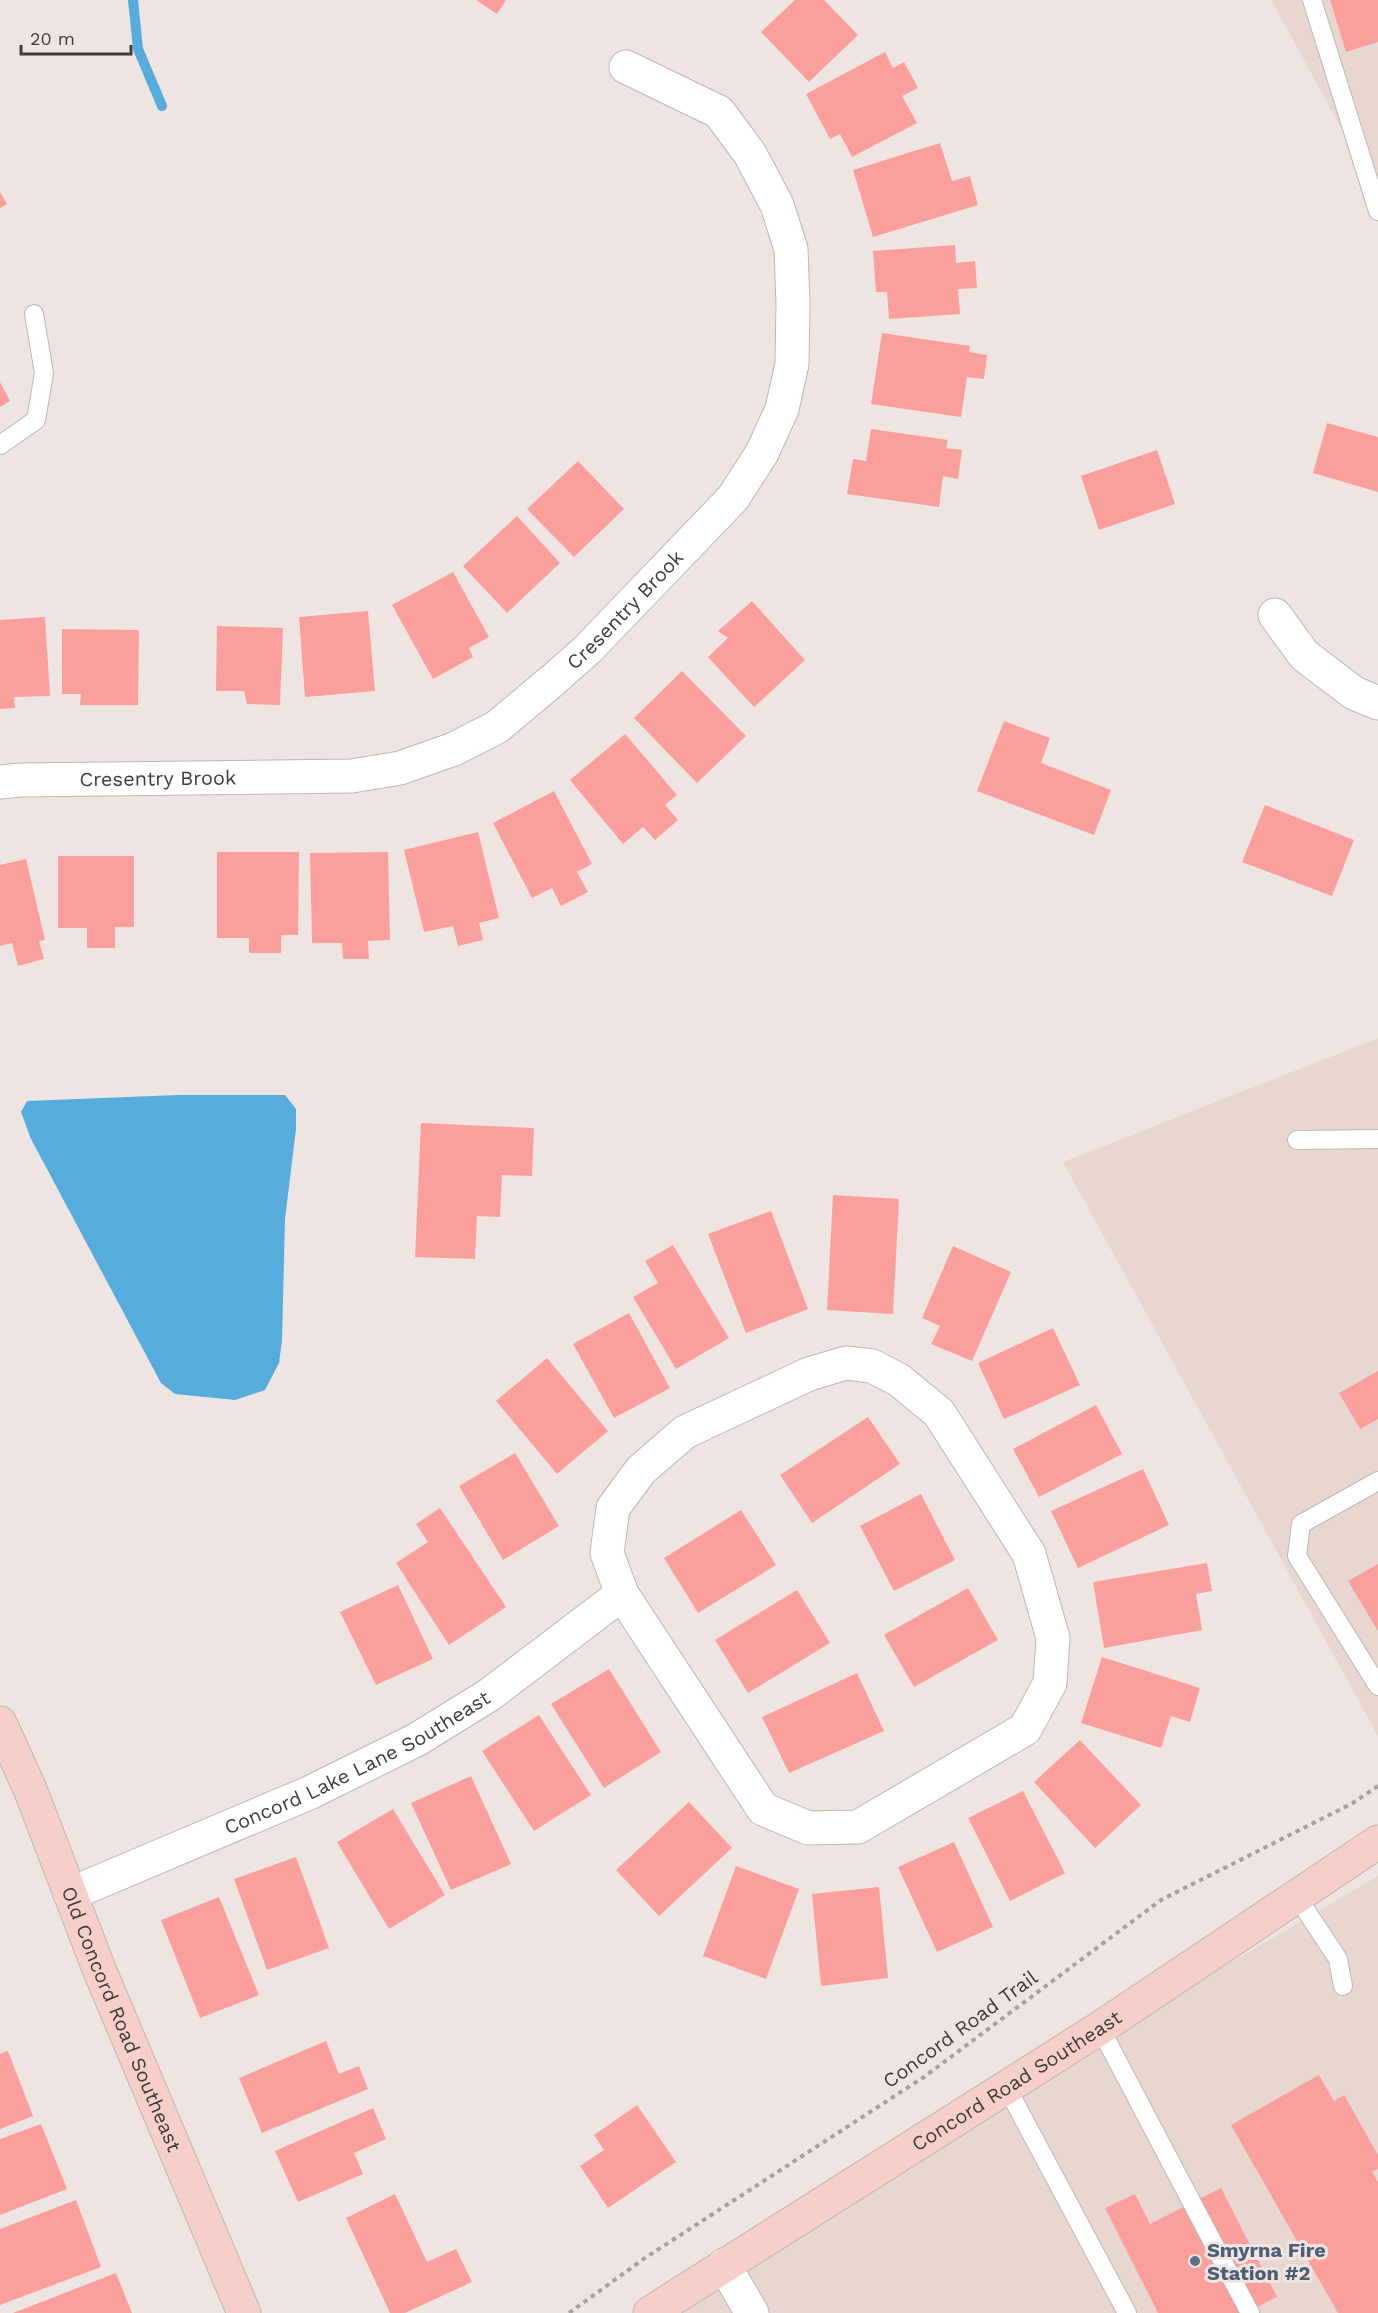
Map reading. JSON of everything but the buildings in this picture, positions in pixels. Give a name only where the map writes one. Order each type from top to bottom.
[{"type":"street","name":"Cresentry Brook","points":[[0,782],[352,776],[399,768],[454,749],[497,727],[587,650],[733,498],[762,453],[782,409],[792,364],[794,304],[791,249],[777,205],[750,154],[719,112],[626,67]]},
{"type":"street","points":[[1275,615],[1304,655],[1354,693],[1378,702]]},
{"type":"street","points":[[846,1363],[872,1366],[899,1380],[939,1413],[1029,1554],[1053,1638],[1050,1683],[1025,1729],[858,1827],[808,1828],[763,1809],[622,1594],[607,1553],[613,1508],[641,1470],[685,1432],[746,1402],[809,1374],[846,1363]]},
{"type":"street","name":"Concord Lake Lane Southeast","points":[[70,1893],[309,1793],[416,1740],[489,1695],[622,1594]]},
{"type":"street","name":"Old Concord Road Southeast","points":[[0,1723],[30,1789],[99,1969],[244,2313]]},
{"type":"street","name":"Concord Road Southeast","points":[[650,2313],[1100,2028],[1378,1842]]},
{"type":"street","points":[[724,2265],[752,2313]]},
{"type":"lane","points":[[1312,0],[1378,211]]},
{"type":"lane","points":[[0,446],[36,420],[44,373],[34,314]]},
{"type":"lane","points":[[1298,1140],[1378,1139]]},
{"type":"lane","points":[[1378,1482],[1301,1524],[1298,1556],[1378,1686]]},
{"type":"lane","points":[[1297,1897],[1338,1959],[1343,1986]]},
{"type":"lane","points":[[1100,2028],[1250,2313]]},
{"type":"lane","points":[[1006,2086],[1127,2313]]},
{"type":"path","name":"Concord Road Trail","points":[[569,2313],[645,2258],[924,2077],[1161,1900],[1353,1803],[1378,1785]]},
{"type":"shaded area","points":[[1271,0],[1378,0],[1378,195]]},
{"type":"shaded area","points":[[1378,1038],[1378,1736],[1063,1162]]},
{"type":"shaded area","points":[[1378,1876],[1378,2313],[643,2313],[695,2277]]},
{"type":"water","points":[[178,1095],[285,1095],[296,1109],[296,1129],[285,1219],[282,1340],[279,1363],[265,1390],[235,1400],[175,1394],[161,1383],[31,1139],[21,1112],[27,1101]]},
{"type":"waterway","points":[[133,0],[138,49],[162,106]]},
{"type":"place","name":"Smyrna Fire Station #2","points":[[1195,2261]]}]
